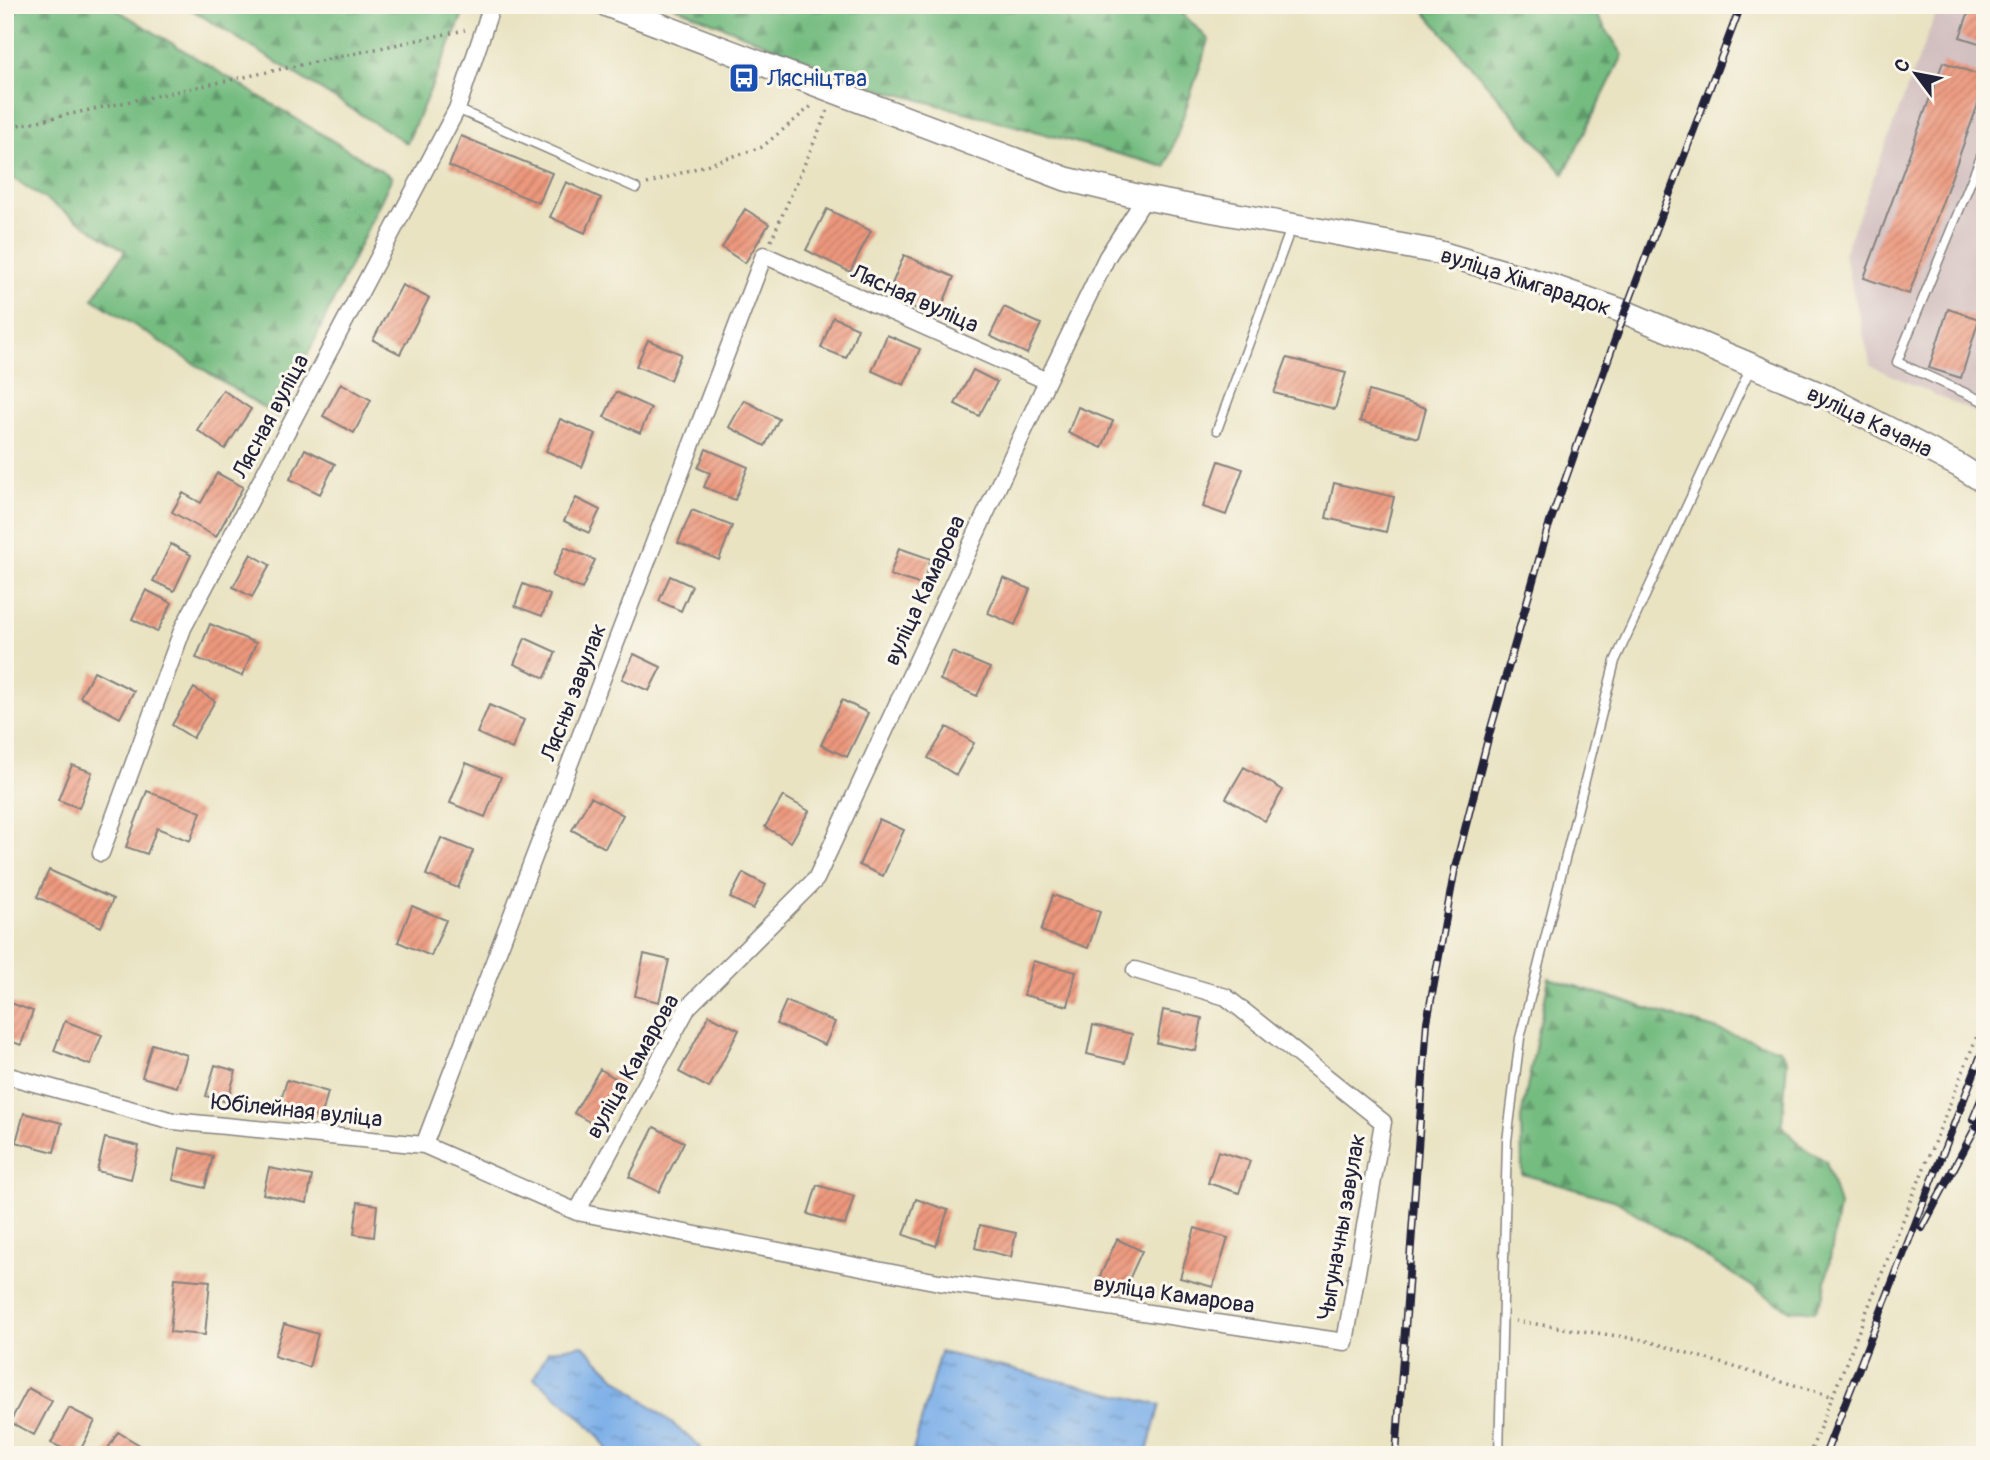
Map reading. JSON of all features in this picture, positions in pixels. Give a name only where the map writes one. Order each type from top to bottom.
[{"type":"main road","name":"вуліца Хімгарадок","points":[[607,5],[1066,179],[1145,198],[1437,252],[1551,286],[1625,312],[1751,367]]},
{"type":"main road","name":"вуліца Качана","points":[[1751,367],[1829,398],[1958,464],[1985,482]]},
{"type":"street","name":"Лясная вуліца","points":[[101,853],[183,628],[457,108],[492,5]]},
{"type":"street","name":"вуліца Камарова","points":[[1145,198],[1107,257],[1047,381],[816,878],[688,1007],[577,1212],[939,1282],[1345,1342]]},
{"type":"street","name":"Лясная вуліца","points":[[764,255],[1047,381]]},
{"type":"street","name":"Лясны завулак","points":[[424,1145],[764,255]]},
{"type":"street","name":"Чыгуначны завулак","points":[[1135,971],[1226,997],[1383,1122],[1345,1342]]},
{"type":"street","name":"Юбілейная вуліца","points":[[5,1075],[173,1121],[424,1145],[577,1212]]},
{"type":"lane","points":[[457,108],[636,188]]},
{"type":"lane","points":[[1985,148],[1897,362],[1985,402]]},
{"type":"lane","points":[[1217,430],[1292,225]]},
{"type":"lane","points":[[1499,1455],[1507,1141],[1520,1038],[1615,661],[1751,367]]},
{"type":"path","points":[[5,128],[485,26]]},
{"type":"path","points":[[636,188],[762,147],[817,102],[830,106],[764,255]]},
{"type":"path","points":[[1809,1455],[1985,1016]]},
{"type":"path","points":[[1503,1320],[1644,1340],[1831,1396]]},
{"type":"shaded area","points":[[1939,5],[1985,5],[1985,417],[1871,366],[1844,254]]},
{"type":"green space","points":[[20,5],[109,5],[392,177],[278,417],[93,299],[125,251],[5,173],[5,31]]},
{"type":"green space","points":[[184,5],[467,5],[407,143]]},
{"type":"green space","points":[[671,5],[1174,5],[1209,40],[1166,167],[869,86]]},
{"type":"green space","points":[[1419,5],[1590,5],[1623,55],[1564,174]]},
{"type":"green space","points":[[1549,978],[1780,1049],[1787,1060],[1782,1126],[1805,1149],[1826,1161],[1839,1206],[1824,1294],[1815,1311],[1790,1310],[1616,1201],[1522,1174],[1521,1118]]},
{"type":"water","points":[[583,1345],[615,1377],[701,1447],[698,1455],[609,1455],[587,1424],[534,1378],[548,1351]]},
{"type":"water","points":[[940,1352],[1160,1405],[1146,1455],[912,1455]]},
{"type":"building","points":[[1971,5],[1985,5],[1985,45],[1960,37]]},
{"type":"building","points":[[1943,62],[1985,77],[1985,85],[1909,294],[1864,278]]},
{"type":"building","points":[[461,136],[552,173],[539,203],[449,166]]},
{"type":"building","points":[[566,182],[601,198],[585,233],[550,217]]},
{"type":"building","points":[[745,209],[769,224],[745,263],[722,248]]},
{"type":"building","points":[[827,209],[871,231],[850,272],[806,250]]},
{"type":"building","points":[[904,255],[954,277],[937,318],[887,296]]},
{"type":"building","points":[[402,285],[429,298],[400,354],[373,340]]},
{"type":"building","points":[[1004,307],[1041,324],[1027,354],[990,336]]},
{"type":"building","points":[[1948,309],[1979,319],[1961,378],[1929,368]]},
{"type":"building","points":[[833,317],[858,328],[846,358],[821,348]]},
{"type":"building","points":[[887,335],[920,349],[904,385],[872,371]]},
{"type":"building","points":[[648,340],[681,354],[670,380],[636,366]]},
{"type":"building","points":[[1287,358],[1346,373],[1335,409],[1274,393]]},
{"type":"building","points":[[973,370],[997,382],[979,416],[955,404]]},
{"type":"building","points":[[341,383],[371,400],[354,433],[323,416]]},
{"type":"building","points":[[223,390],[251,409],[225,449],[197,430]]},
{"type":"building","points":[[1369,391],[1426,408],[1418,438],[1360,421]]},
{"type":"building","points":[[616,392],[651,408],[640,433],[604,417]]},
{"type":"building","points":[[744,400],[779,419],[765,446],[729,427]]},
{"type":"building","points":[[1078,407],[1113,421],[1102,448],[1068,433]]},
{"type":"building","points":[[560,419],[596,434],[582,467],[546,451]]},
{"type":"building","points":[[305,449],[335,464],[320,494],[290,479]]},
{"type":"building","points":[[706,449],[748,467],[735,500],[704,487],[710,473],[698,468]]},
{"type":"building","points":[[1219,461],[1243,469],[1226,515],[1203,507]]},
{"type":"building","points":[[217,473],[243,487],[216,537],[172,512],[183,493],[201,503]]},
{"type":"building","points":[[1334,483],[1394,497],[1386,532],[1326,518]]},
{"type":"building","points":[[576,498],[600,510],[589,533],[564,521]]},
{"type":"building","points":[[692,510],[732,526],[719,560],[678,543]]},
{"type":"building","points":[[171,544],[191,555],[174,591],[153,581]]},
{"type":"building","points":[[565,547],[595,560],[582,589],[552,576]]},
{"type":"building","points":[[899,548],[931,559],[922,585],[890,575]]},
{"type":"building","points":[[251,554],[270,565],[252,597],[233,587]]},
{"type":"building","points":[[670,576],[692,586],[681,611],[659,601]]},
{"type":"building","points":[[1003,578],[1030,589],[1015,625],[988,613]]},
{"type":"building","points":[[523,584],[550,595],[542,616],[515,606]]},
{"type":"building","points":[[146,590],[172,603],[157,632],[132,619]]},
{"type":"building","points":[[210,624],[256,643],[242,676],[196,658]]},
{"type":"building","points":[[525,638],[556,652],[545,678],[514,664]]},
{"type":"building","points":[[952,652],[990,668],[977,696],[940,680]]},
{"type":"building","points":[[634,654],[661,667],[649,691],[622,679]]},
{"type":"building","points":[[94,671],[134,691],[120,718],[80,697]]},
{"type":"building","points":[[194,688],[215,701],[193,738],[172,725]]},
{"type":"building","points":[[842,700],[868,713],[847,757],[821,745]]},
{"type":"building","points":[[489,705],[524,720],[512,749],[477,733]]},
{"type":"building","points":[[947,727],[974,743],[956,775],[928,758]]},
{"type":"building","points":[[466,763],[501,777],[485,817],[450,803]]},
{"type":"building","points":[[72,765],[92,772],[79,808],[58,800]]},
{"type":"building","points":[[1244,767],[1283,790],[1265,821],[1226,798]]},
{"type":"building","points":[[147,791],[201,812],[190,841],[157,828],[147,854],[126,847]]},
{"type":"building","points":[[783,796],[809,811],[791,842],[765,827]]},
{"type":"building","points":[[591,797],[623,815],[605,848],[572,830]]},
{"type":"building","points":[[879,819],[904,830],[883,876],[859,865]]},
{"type":"building","points":[[441,838],[473,851],[458,888],[426,875]]},
{"type":"building","points":[[49,870],[113,899],[101,927],[37,897]]},
{"type":"building","points":[[743,873],[766,885],[753,909],[730,898]]},
{"type":"building","points":[[1053,895],[1100,912],[1088,948],[1041,931]]},
{"type":"building","points":[[412,906],[446,920],[431,956],[398,942]]},
{"type":"building","points":[[644,954],[669,960],[659,1002],[635,996]]},
{"type":"building","points":[[1033,961],[1076,972],[1068,1006],[1024,995]]},
{"type":"building","points":[[5,1001],[33,1011],[21,1045],[5,1039]]},
{"type":"building","points":[[786,1001],[835,1022],[825,1045],[776,1024]]},
{"type":"building","points":[[1163,1010],[1202,1018],[1196,1051],[1157,1043]]},
{"type":"building","points":[[709,1015],[739,1030],[709,1088],[679,1072]]},
{"type":"building","points":[[65,1021],[102,1035],[90,1065],[54,1051]]},
{"type":"building","points":[[1093,1025],[1132,1034],[1125,1063],[1087,1054]]},
{"type":"building","points":[[152,1044],[187,1055],[177,1087],[142,1077]]},
{"type":"building","points":[[215,1065],[236,1071],[227,1102],[206,1096]]},
{"type":"building","points":[[600,1069],[623,1083],[598,1127],[574,1113]]},
{"type":"building","points":[[287,1080],[328,1092],[321,1118],[279,1106]]},
{"type":"building","points":[[24,1113],[62,1123],[54,1152],[16,1142]]},
{"type":"building","points":[[654,1127],[684,1142],[659,1192],[629,1177]]},
{"type":"building","points":[[105,1138],[139,1146],[131,1179],[97,1171]]},
{"type":"building","points":[[180,1148],[213,1156],[205,1188],[173,1180]]},
{"type":"building","points":[[1218,1151],[1250,1161],[1239,1193],[1208,1183]]},
{"type":"building","points":[[269,1168],[312,1176],[307,1203],[263,1194]]},
{"type":"building","points":[[817,1185],[854,1196],[845,1225],[808,1214]]},
{"type":"building","points":[[916,1199],[948,1210],[936,1246],[904,1235]]},
{"type":"building","points":[[358,1202],[377,1205],[374,1237],[354,1234]]},
{"type":"building","points":[[980,1225],[1016,1233],[1011,1257],[975,1248]]},
{"type":"building","points":[[1195,1228],[1228,1238],[1213,1287],[1180,1278]]},
{"type":"building","points":[[1117,1239],[1142,1251],[1121,1297],[1096,1285]]},
{"type":"building","points":[[175,1278],[210,1281],[205,1335],[170,1332]]},
{"type":"building","points":[[284,1324],[318,1334],[309,1367],[274,1356]]},
{"type":"building","points":[[28,1388],[52,1401],[34,1435],[10,1422]]},
{"type":"building","points":[[69,1408],[95,1421],[78,1455],[51,1443]]},
{"type":"building","points":[[118,1432],[148,1450],[145,1455],[104,1455]]},
{"type":"railway","points":[[1396,1455],[1427,1022],[1455,868],[1489,735],[1548,528],[1625,312],[1741,5]]},
{"type":"railway","points":[[1825,1455],[1985,1045]]},
{"type":"railway","points":[[1973,1119],[1985,1090]]},
{"type":"railway","points":[[1922,1228],[1985,1110]]},
{"type":"place","name":"Лясніцтва","points":[[744,78]]}]
